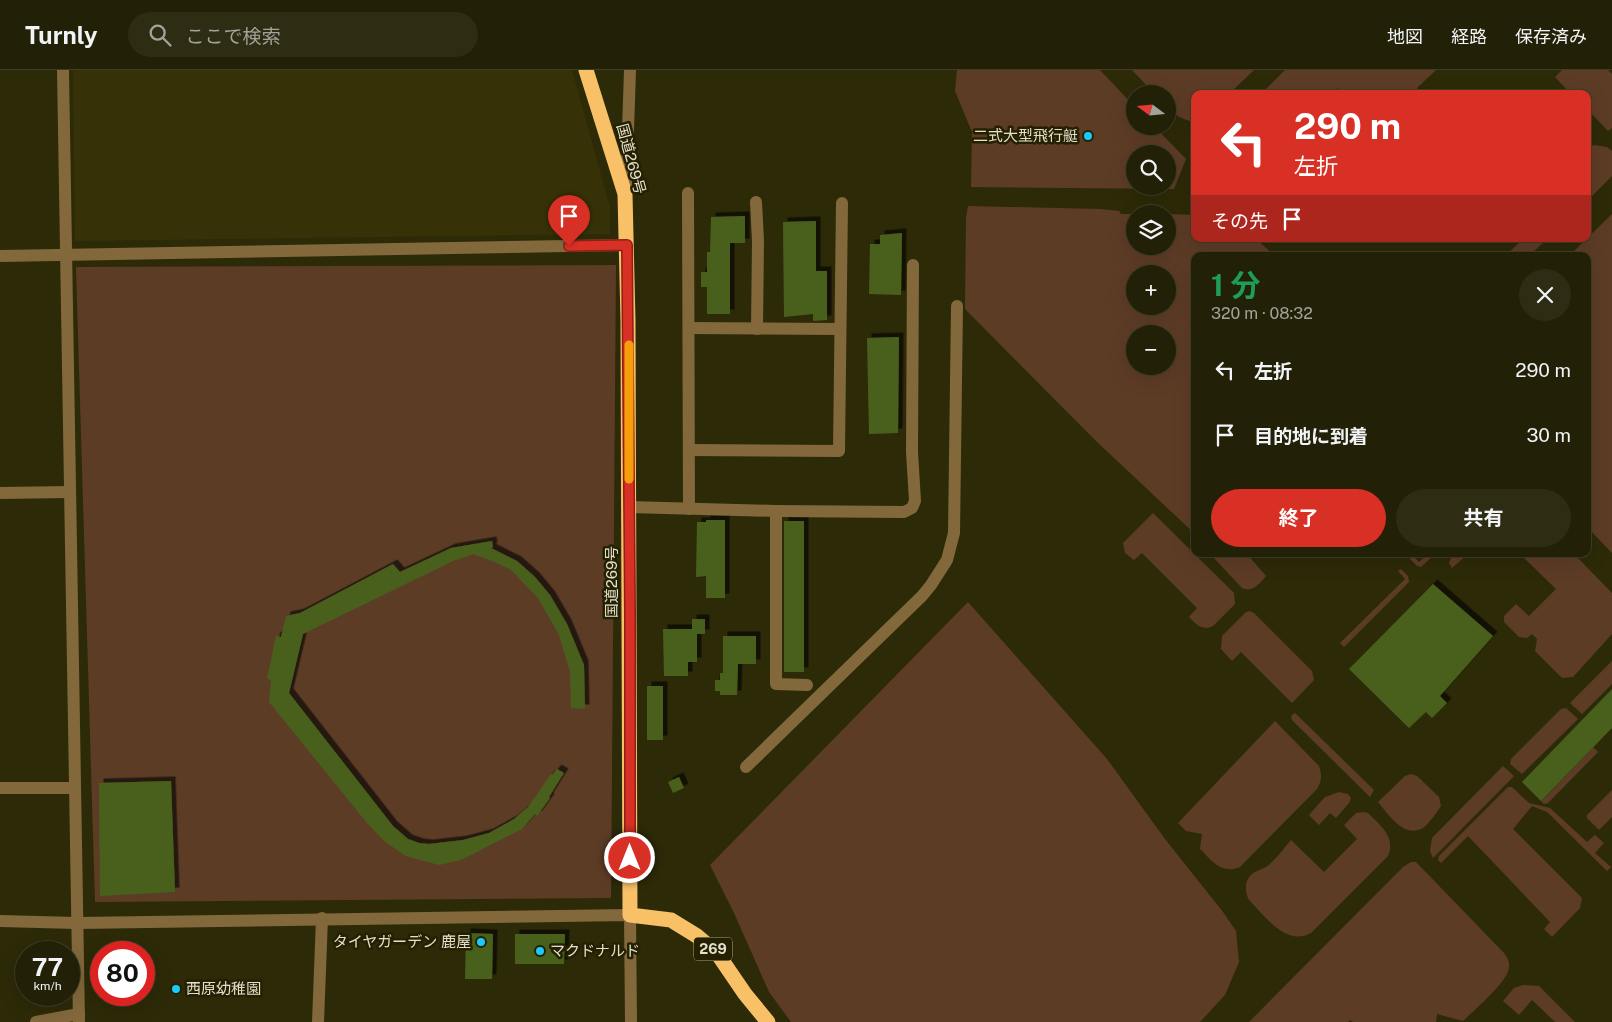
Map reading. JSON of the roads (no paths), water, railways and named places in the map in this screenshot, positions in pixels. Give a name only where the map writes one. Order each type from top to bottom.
[{"type":"highway","name":"国道269号","points":[[586,70],[625,194],[629,507],[630,915]]},
{"type":"highway","name":"269","points":[[630,915],[671,920],[697,936],[717,953],[768,1022]]},
{"type":"street","points":[[36,1022],[79,1018],[63,70]]},
{"type":"street","points":[[625,194],[630,70]]},
{"type":"street","points":[[688,194],[690,509]]},
{"type":"street","points":[[756,202],[758,241],[757,329]]},
{"type":"street","points":[[689,450],[840,451],[839,328],[842,203]]},
{"type":"street","points":[[0,256],[627,245]]},
{"type":"street","points":[[629,507],[904,512],[912,508],[915,501],[912,452],[913,265]]},
{"type":"street","points":[[746,767],[922,596],[931,586],[947,560],[954,533],[957,306]]},
{"type":"street","points":[[688,328],[839,328]]},
{"type":"street","points":[[0,494],[70,492]]},
{"type":"street","points":[[776,511],[776,684],[807,685]]},
{"type":"street","points":[[0,788],[75,788]]},
{"type":"street","points":[[0,921],[77,923],[630,915],[631,1022]]},
{"type":"street","points":[[318,1022],[322,918]]},
{"type":"place","name":"二式大型飛行艇","points":[[1088,136]]},
{"type":"place","name":"タイヤガーデン 鹿屋","points":[[481,942]]},
{"type":"place","name":"マクドナルド","points":[[540,951]]},
{"type":"place","name":"西原幼稚園","points":[[176,989]]}]
